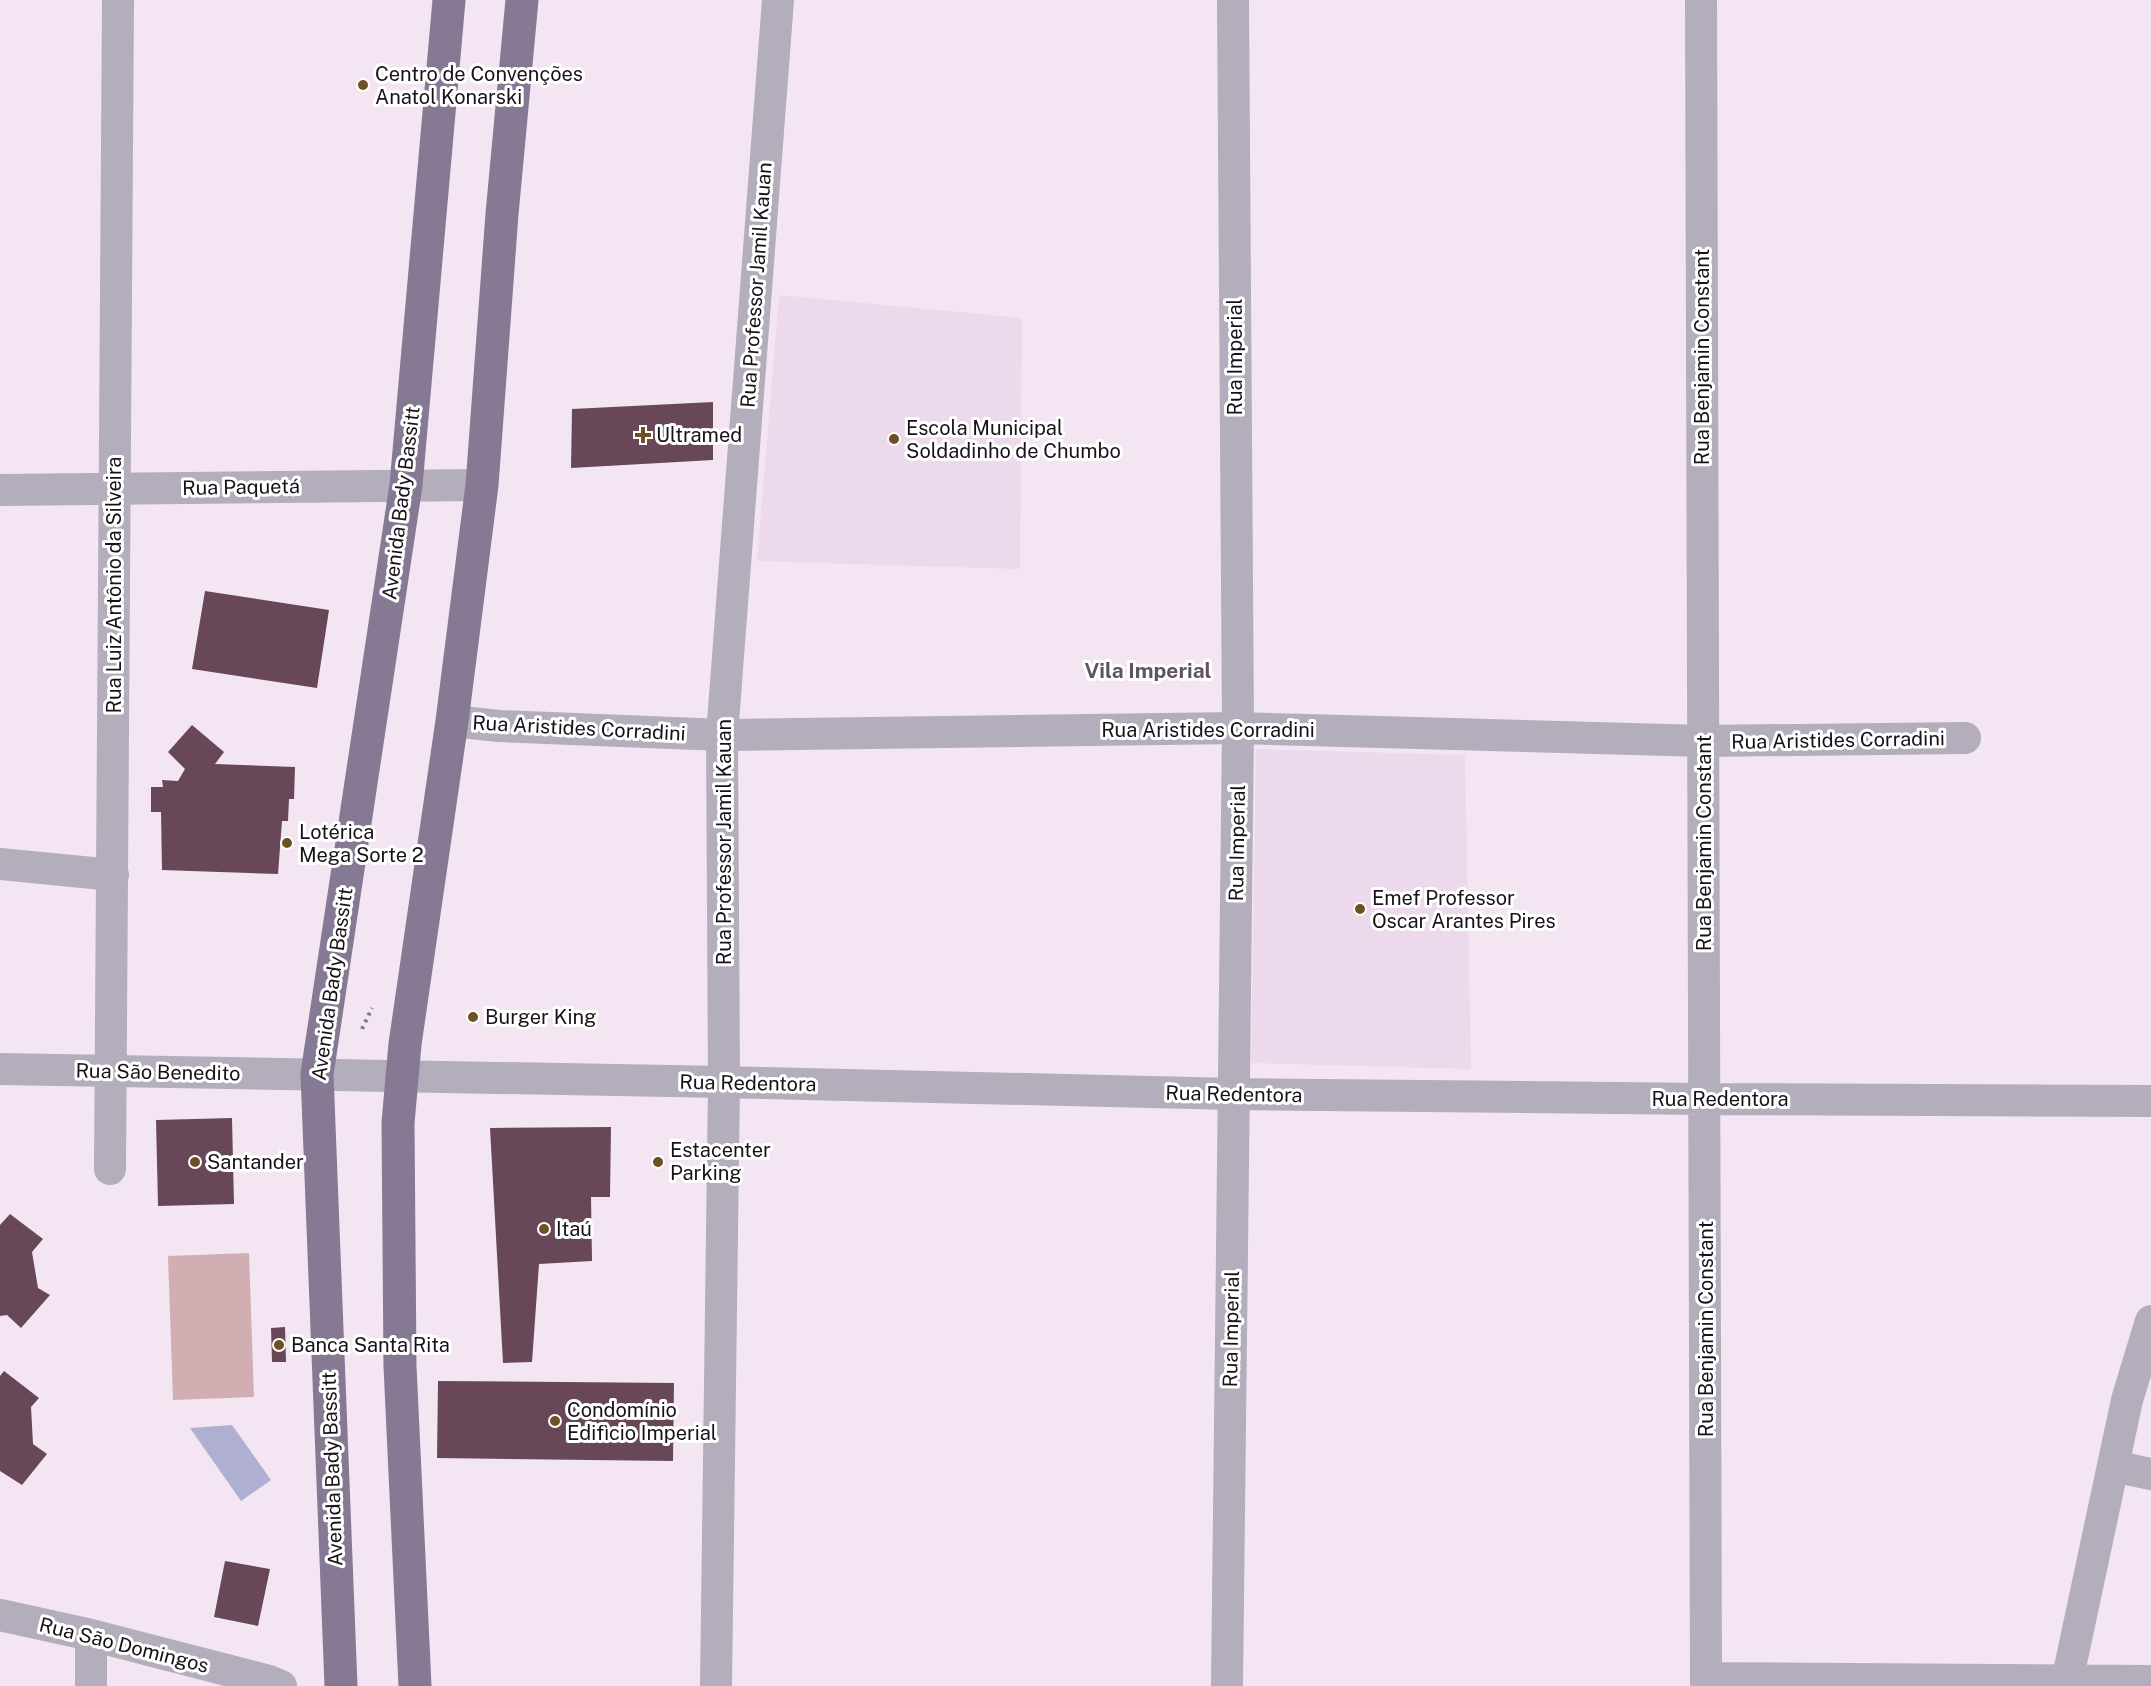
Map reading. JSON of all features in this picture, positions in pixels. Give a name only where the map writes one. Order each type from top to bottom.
[{"type":"main road","name":"Avenida Bady Bassitt","points":[[341,1686],[316,1074],[406,485],[449,0]]},
{"type":"main road","points":[[415,1686],[400,1366],[398,1123],[401,1076],[483,485],[502,214],[522,0]]},
{"type":"street","name":"Rua Luiz Antônio da Silveira","points":[[110,1169],[118,0]]},
{"type":"street","name":"Rua Professor Jamil Kauan","points":[[716,1686],[724,1082],[722,735],[778,0]]},
{"type":"street","name":"Rua Imperial","points":[[1227,1686],[1238,728],[1233,0]]},
{"type":"street","name":"Rua Benjamin Constant","points":[[1701,0],[1706,1682]]},
{"type":"street","name":"Rua Paquetá","points":[[0,490],[483,485]]},
{"type":"street","name":"Rua Aristides Corradini","points":[[452,721],[499,726],[722,735],[1238,728],[1703,741],[1965,738]]},
{"type":"street","points":[[0,864],[113,875]]},
{"type":"street","name":"Rua São Benedito","points":[[0,1069],[316,1074]]},
{"type":"street","name":"Rua Redentora","points":[[316,1074],[1234,1094],[2151,1101]]},
{"type":"street","points":[[2066,1683],[2113,1466],[2139,1402],[2151,1321]]},
{"type":"street","points":[[2113,1466],[2151,1474]]},
{"type":"street","name":"Rua São Domingos","points":[[0,1615],[91,1635],[281,1686]]},
{"type":"street","points":[[91,1635],[91,1686]]},
{"type":"street","points":[[1706,1682],[2066,1683],[2151,1681]]},
{"type":"shaded area","name":"Escola Municipal Soldadinho de Chumbo","points":[[779,295],[1022,318],[1020,569],[757,561]]},
{"type":"shaded area","name":"Emef Professor Oscar Arantes Pires","points":[[1256,749],[1465,755],[1471,1069],[1251,1063]]},
{"type":"shaded area","points":[[249,1253],[254,1397],[173,1400],[168,1256]]},
{"type":"water","points":[[232,1425],[271,1480],[241,1501],[190,1428]]},
{"type":"building","name":"Ultramed","points":[[713,402],[713,460],[571,468],[572,409]]},
{"type":"building","points":[[205,591],[329,610],[317,688],[192,669]]},
{"type":"building","points":[[192,725],[224,752],[215,764],[295,767],[294,799],[289,799],[288,821],[282,821],[278,874],[162,870],[161,812],[151,812],[151,787],[163,787],[162,780],[178,781],[185,769],[168,752]]},
{"type":"building","name":"Santander","points":[[232,1118],[234,1204],[158,1206],[156,1120]]},
{"type":"building","name":"Itaú","points":[[611,1127],[610,1197],[591,1197],[592,1261],[539,1264],[532,1362],[503,1363],[490,1128]]},
{"type":"building","points":[[10,1214],[43,1239],[32,1252],[38,1288],[50,1295],[21,1328],[7,1315],[0,1316],[0,1225]]},
{"type":"building","name":"Banca Santa Rita","points":[[285,1327],[286,1362],[272,1362],[271,1328]]},
{"type":"building","points":[[4,1371],[39,1398],[31,1407],[33,1444],[47,1454],[22,1485],[0,1471],[0,1376]]},
{"type":"building","name":"Condomínio Edifìcio Imperial","points":[[438,1381],[674,1383],[673,1461],[437,1458]]},
{"type":"building","points":[[225,1561],[270,1569],[258,1626],[214,1617]]},
{"type":"place","name":"Centro de Convenções Anatol Konarski","points":[[363,85]]},
{"type":"place","name":"Ultramed","points":[[643,435]]},
{"type":"place","name":"Escola Municipal Soldadinho de Chumbo","points":[[894,439]]},
{"type":"place","name":"Lotérica Mega Sorte 2","points":[[287,843]]},
{"type":"place","name":"Emef Professor Oscar Arantes Pires","points":[[1360,909]]},
{"type":"place","name":"Burger King","points":[[473,1017]]},
{"type":"place","name":"Santander","points":[[195,1162]]},
{"type":"place","name":"Estacenter Parking","points":[[658,1162]]},
{"type":"place","name":"Itaú","points":[[544,1229]]},
{"type":"place","name":"Banca Santa Rita","points":[[279,1345]]},
{"type":"place","name":"Condomínio Edifìcio Imperial","points":[[555,1421]]},
{"type":"district","name":"Vila Imperial","points":[[1148,671]]}]
